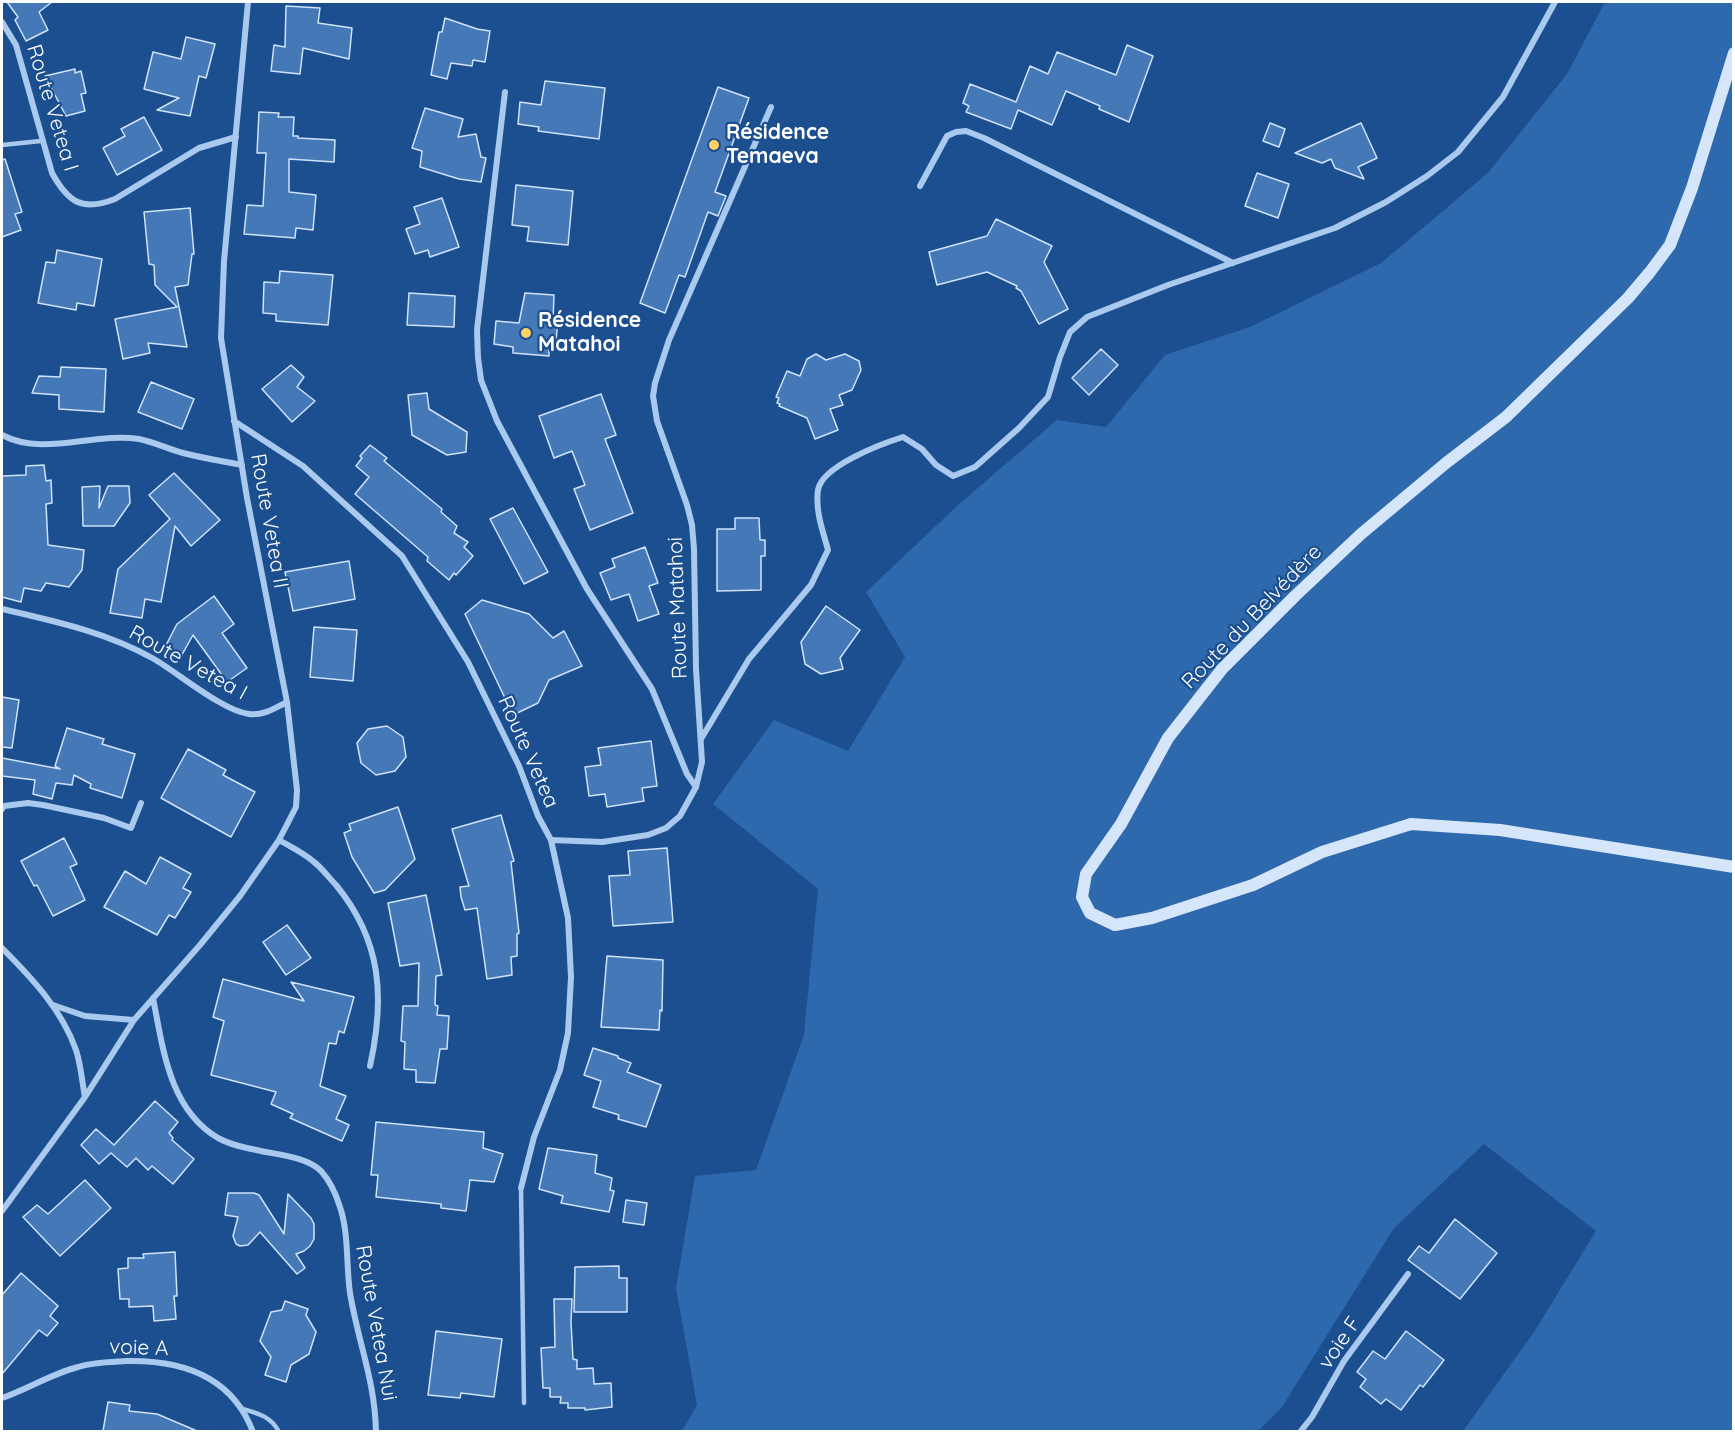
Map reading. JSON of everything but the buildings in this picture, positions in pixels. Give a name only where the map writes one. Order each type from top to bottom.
[{"type":"street","name":"Route Vetea II","points":[[153,998],[240,896],[279,840],[296,807],[297,790],[287,702],[220,339],[221,304],[248,2]]},
{"type":"street","points":[[701,739],[748,659],[811,585],[828,550],[819,517],[818,488],[832,470],[879,445],[903,437],[922,449],[936,465],[953,476],[975,467],[1019,428],[1048,397],[1070,332],[1087,317],[1157,289],[1335,228],[1386,202],[1427,176],[1458,152],[1503,97],[1555,2]]},
{"type":"street","name":"Route Vetea I","points":[[2,22],[16,45],[52,173],[62,192],[73,200],[100,205],[115,199],[199,148],[236,137]]},
{"type":"street","name":"Route du Belvédère","points":[[1734,53],[1692,188],[1670,244],[1650,272],[1628,298],[1506,417],[1446,463],[1361,534],[1222,669],[1168,738],[1121,824],[1086,873],[1082,897],[1090,913],[1115,925],[1152,918],[1253,885],[1322,852],[1411,824],[1500,830],[1734,867]]},
{"type":"street","points":[[505,92],[477,330],[481,380],[497,421],[587,589],[652,689],[687,774],[696,787]]},
{"type":"street","name":"Route Matahoi","points":[[550,840],[602,842],[648,836],[666,828],[680,816],[696,787],[702,762],[696,669],[692,525],[657,421],[655,383],[669,340],[771,107]]},
{"type":"street","points":[[920,186],[947,136],[966,131],[1233,263]]},
{"type":"street","name":"Route Vetea","points":[[234,421],[303,466],[402,556],[468,662],[519,766],[550,840],[568,918],[571,976],[568,1033],[560,1070],[534,1137],[521,1188]]},
{"type":"street","points":[[2,435],[21,442],[39,445],[112,438],[137,439],[182,453],[242,465]]},
{"type":"street","name":"Route Vetea I","points":[[2,609],[63,623],[124,645],[154,659],[231,708],[248,714],[262,714],[287,702]]},
{"type":"street","points":[[3,807],[28,803],[43,805],[104,818],[131,828],[141,803]]},
{"type":"street","points":[[279,840],[315,862],[345,896],[366,930],[374,960],[378,995],[378,1018],[370,1066]]},
{"type":"street","points":[[2,948],[36,984],[52,1005],[76,1050],[85,1097]]},
{"type":"street","points":[[2,1210],[85,1097],[134,1020],[153,998]]},
{"type":"street","name":"Route Vetea Nui","points":[[153,998],[165,1058],[181,1102],[192,1116],[218,1138],[235,1145],[303,1161],[318,1169],[333,1190],[341,1209],[350,1290],[372,1384],[376,1431]]},
{"type":"street","points":[[52,1005],[85,1016],[134,1020]]},
{"type":"street","name":"voie F","points":[[1300,1431],[1312,1417],[1344,1361],[1408,1275]]},
{"type":"street","name":"voie A","points":[[2,1398],[57,1373],[81,1366],[145,1361],[170,1364],[188,1368],[224,1388],[240,1408],[253,1431]]},
{"type":"lane","points":[[2,145],[42,141]]},
{"type":"lane","points":[[521,1188],[524,1403]]},
{"type":"lane","points":[[240,1408],[261,1414],[275,1423],[279,1431]]},
{"type":"shaded area","points":[[1605,2],[1733,2],[1733,1431],[1463,1431],[1534,1332],[1596,1231],[1484,1144],[1394,1228],[1282,1407],[1258,1431],[682,1431],[697,1405],[676,1288],[695,1176],[756,1170],[804,1035],[818,889],[713,804],[774,720],[848,751],[905,657],[866,592],[958,505],[1057,420],[1106,427],[1165,355],[1250,327],[1381,263],[1488,173],[1567,74]]},
{"type":"place","name":"Résidence Temaeva","points":[[714,145]]},
{"type":"place","name":"Résidence Matahoi","points":[[526,333]]}]
